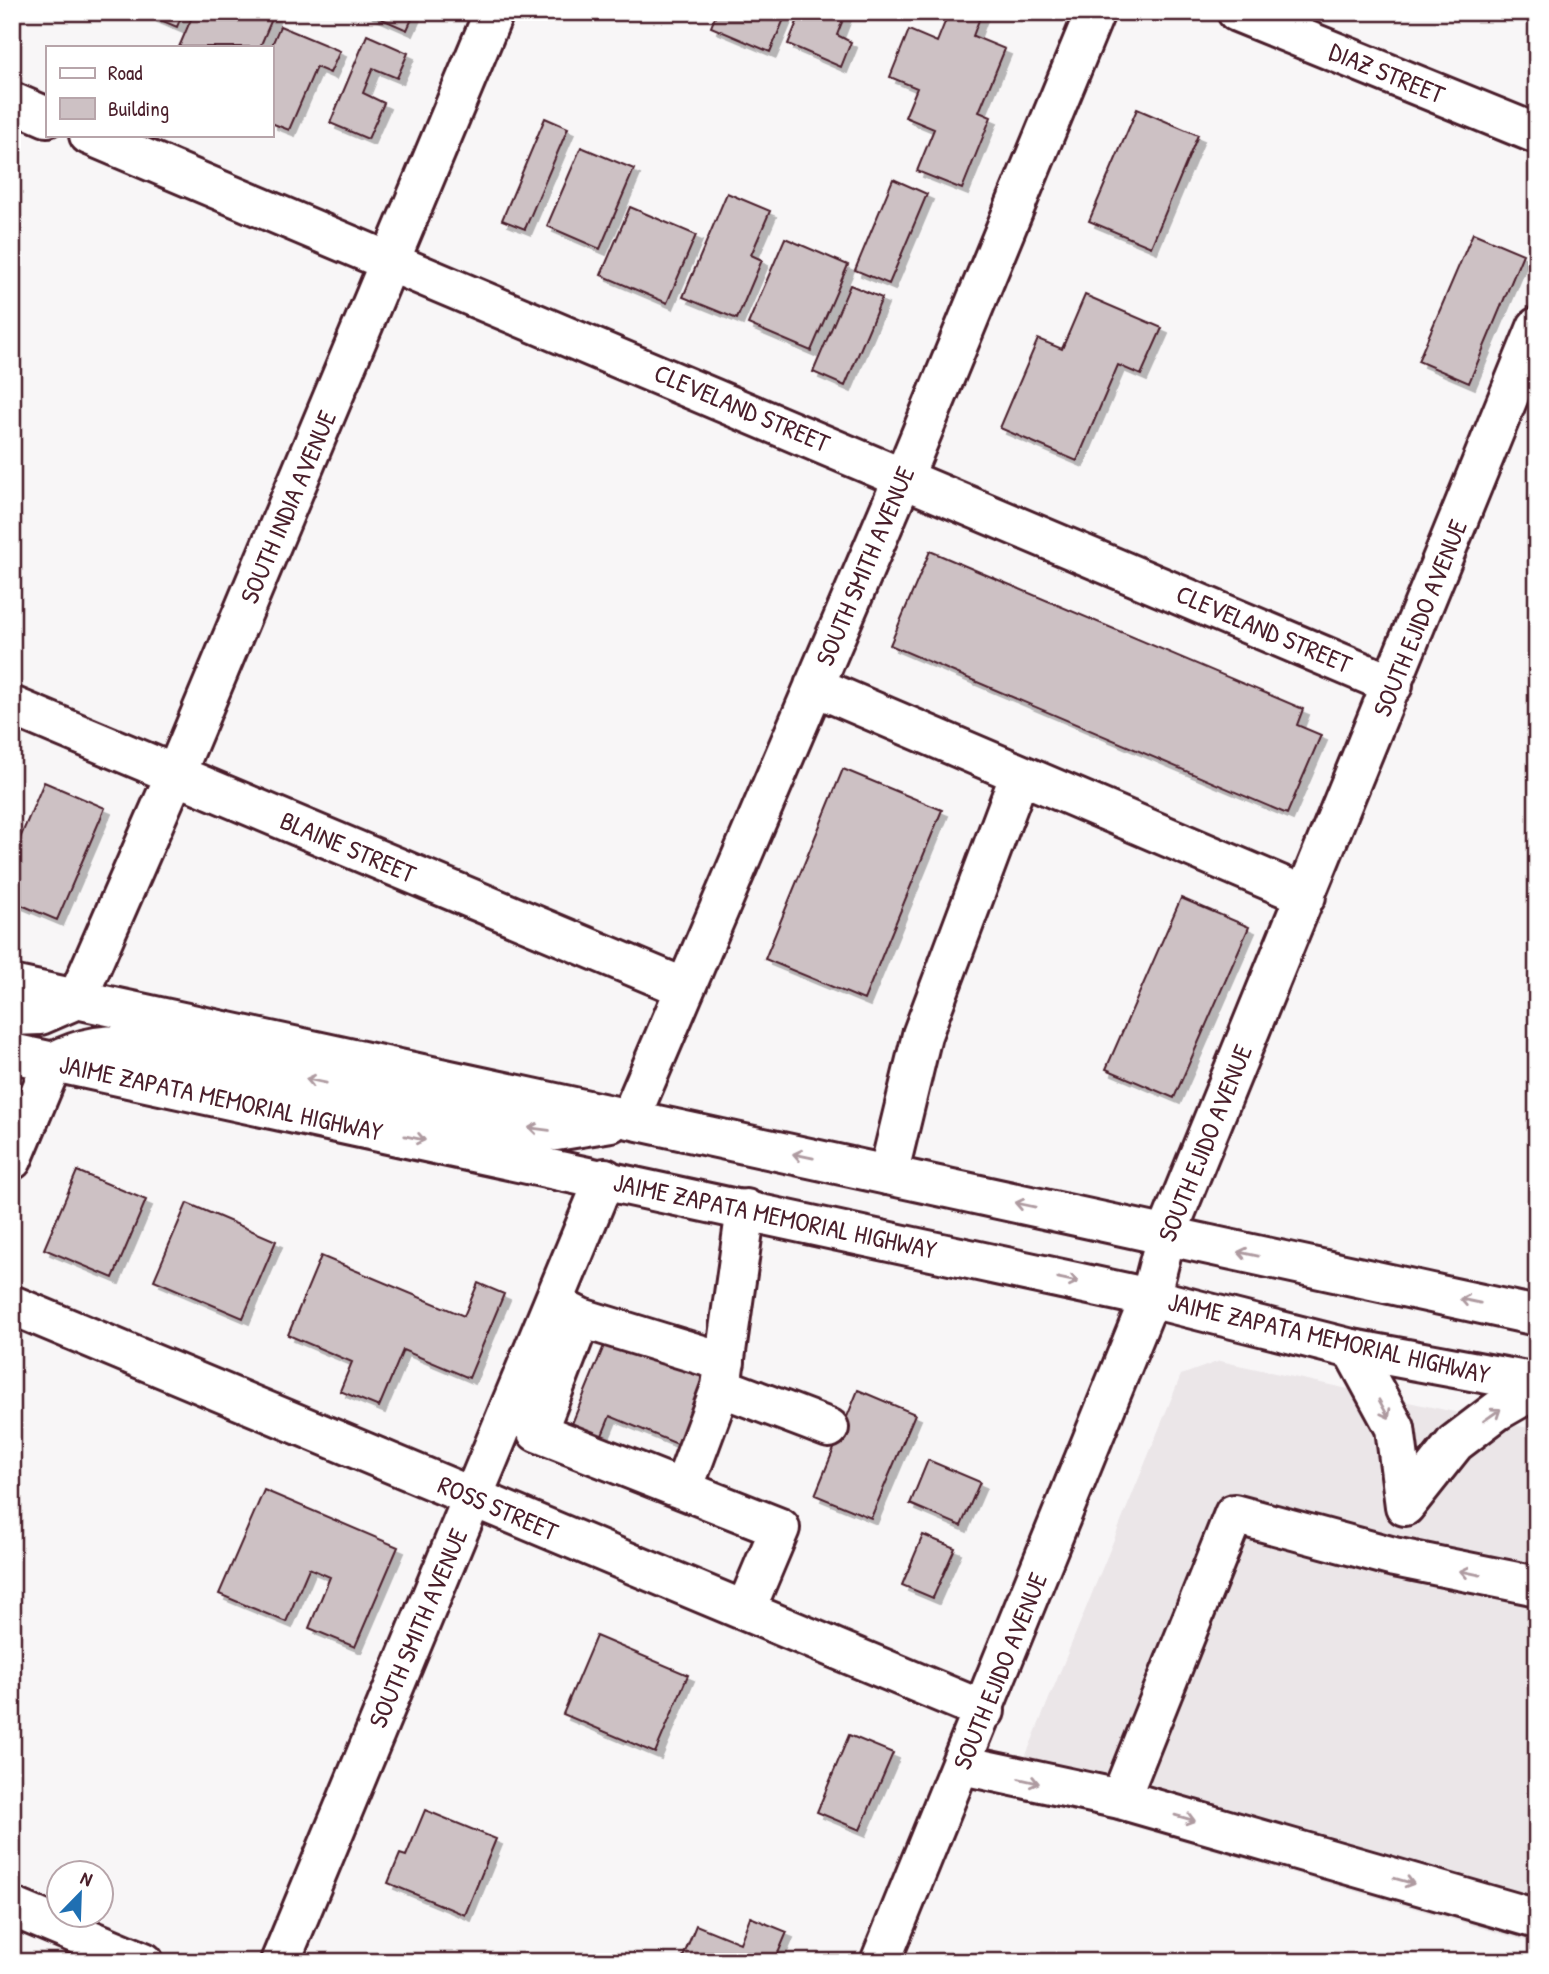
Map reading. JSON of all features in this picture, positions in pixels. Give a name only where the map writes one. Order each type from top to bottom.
[{"type":"street","name":"SOUTH INDIA AVENUE","points":[[77,999],[175,775],[494,12]]},
{"type":"street","name":"SOUTH SMITH AVENUE","points":[[630,1118],[904,476],[1095,12]]},
{"type":"street","name":"DIAZ STREET","points":[[1237,12],[1537,134]]},
{"type":"street","points":[[12,102],[46,117]]},
{"type":"street","name":"CLEVELAND STREET","points":[[91,136],[904,476],[1393,685]]},
{"type":"street","name":"SOUTH EJIDO AVENUE","points":[[880,1962],[985,1711],[1150,1298],[1166,1236],[1537,327]]},
{"type":"street","points":[[814,686],[1306,896]]},
{"type":"street","name":"BLAINE STREET","points":[[12,706],[685,988]]},
{"type":"street","points":[[888,1175],[922,1035],[1020,774]]},
{"type":"street","points":[[12,985],[1537,1316]]},
{"type":"street","points":[[12,1016],[40,1015],[77,999]]},
{"type":"street","points":[[12,1160],[53,1062],[90,1046],[111,1043],[144,1046],[533,1129],[556,1131],[630,1118]]},
{"type":"street","name":"JAIME ZAPATA MEMORIAL HIGHWAY","points":[[12,1053],[605,1178],[1150,1298],[1352,1349],[1537,1386]]},
{"type":"street","name":"SOUTH SMITH AVENUE","points":[[280,1962],[472,1497],[567,1311],[605,1178]]},
{"type":"street","points":[[683,1489],[723,1375],[746,1209]]},
{"type":"street","name":"ROSS STREET","points":[[12,1306],[985,1711]]},
{"type":"street","points":[[745,1611],[780,1528],[537,1432],[567,1311],[723,1375],[829,1428]]},
{"type":"street","points":[[1352,1349],[1395,1429],[1405,1506],[1395,1557]]},
{"type":"street","points":[[1405,1506],[1455,1443],[1497,1411],[1537,1386]]},
{"type":"street","points":[[1119,1799],[1234,1514],[1395,1557],[1537,1586]]},
{"type":"street","points":[[962,1765],[1119,1799],[1537,1919]]},
{"type":"street","points":[[12,1907],[144,1962]]},
{"type":"shaded area","points":[[1220,1361],[1537,1430],[1537,1944],[1059,1805],[1009,1797],[1181,1375]]},
{"type":"building","points":[[152,12],[183,12],[177,27],[151,16]]},
{"type":"building","points":[[194,12],[275,12],[260,46],[179,46]]},
{"type":"building","points":[[366,12],[415,12],[407,30]]},
{"type":"building","points":[[717,12],[787,12],[770,52],[711,27]]},
{"type":"building","points":[[801,12],[846,12],[837,35],[851,42],[841,67],[788,44]]},
{"type":"building","points":[[949,12],[982,12],[973,36],[1005,49],[979,112],[991,117],[962,189],[917,171],[934,129],[905,117],[917,88],[890,77],[909,30],[937,42]]},
{"type":"building","points":[[280,26],[340,51],[330,73],[316,67],[289,130],[273,124],[271,46]]},
{"type":"building","points":[[367,35],[408,53],[397,78],[373,68],[363,93],[384,103],[368,139],[330,123]]},
{"type":"building","points":[[1137,109],[1198,135],[1151,247],[1089,221]]},
{"type":"building","points":[[545,118],[568,128],[525,229],[502,220]]},
{"type":"building","points":[[581,147],[634,169],[600,249],[547,226]]},
{"type":"building","points":[[893,179],[927,194],[889,284],[855,270]]},
{"type":"building","points":[[727,193],[770,211],[751,255],[762,260],[737,319],[683,297]]},
{"type":"building","points":[[630,207],[696,235],[667,303],[601,275]]},
{"type":"building","points":[[1473,233],[1523,254],[1469,383],[1418,361]]},
{"type":"building","points":[[785,238],[848,265],[811,351],[748,324]]},
{"type":"building","points":[[850,285],[882,298],[845,386],[813,372]]},
{"type":"building","points":[[1085,295],[1162,328],[1141,375],[1118,365],[1077,461],[1000,428],[1038,339],[1062,349]]},
{"type":"building","points":[[930,551],[1303,709],[1297,725],[1321,735],[1287,814],[890,645]]},
{"type":"building","points":[[843,769],[942,810],[864,1000],[765,959]]},
{"type":"building","points":[[44,782],[105,808],[57,920],[12,901],[12,857]]},
{"type":"building","points":[[1181,898],[1249,927],[1174,1098],[1106,1069]]},
{"type":"building","points":[[77,1171],[146,1200],[113,1278],[44,1249]]},
{"type":"building","points":[[187,1203],[276,1241],[243,1318],[154,1280]]},
{"type":"building","points":[[321,1256],[464,1316],[478,1283],[504,1294],[469,1378],[403,1350],[379,1407],[340,1391],[352,1362],[288,1335]]},
{"type":"building","points":[[610,1331],[712,1373],[682,1446],[610,1416],[601,1438],[571,1426]]},
{"type":"building","points":[[858,1390],[915,1414],[871,1518],[815,1495]]},
{"type":"building","points":[[928,1460],[980,1482],[961,1526],[910,1504]]},
{"type":"building","points":[[264,1490],[398,1547],[355,1647],[309,1628],[330,1577],[309,1568],[286,1622],[219,1594]]},
{"type":"building","points":[[923,1535],[955,1548],[933,1598],[902,1585]]},
{"type":"building","points":[[596,1636],[688,1675],[655,1753],[563,1714]]},
{"type":"building","points":[[849,1735],[893,1753],[860,1830],[817,1812]]},
{"type":"building","points":[[425,1810],[496,1839],[465,1915],[388,1883],[400,1854],[406,1856]]},
{"type":"building","points":[[750,1917],[787,1932],[776,1958],[786,1962],[681,1962],[696,1925],[740,1943]]}]
